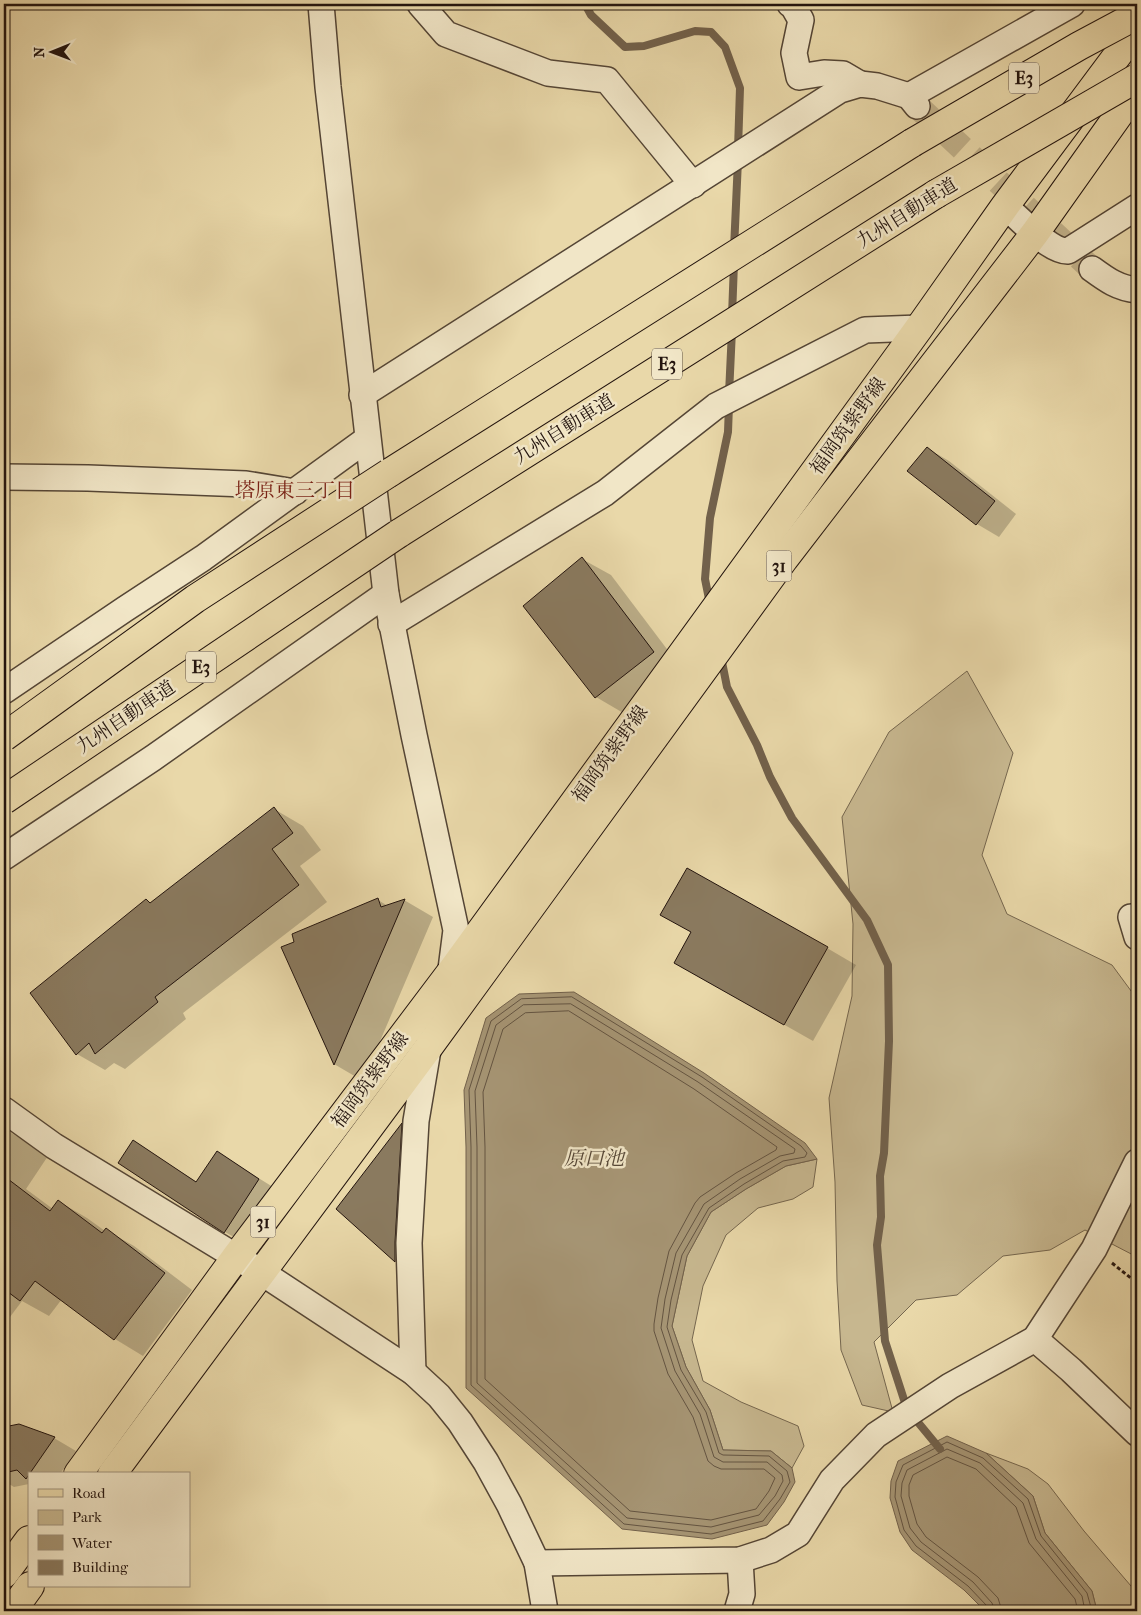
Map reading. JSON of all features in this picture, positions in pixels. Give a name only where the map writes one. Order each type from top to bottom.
[{"type":"main road","name":"E3","points":[[4,737],[195,599],[389,473],[912,142],[1079,46],[1137,15]]},
{"type":"main road","name":"福岡筑紫野線","points":[[79,1472],[236,1257],[452,972],[919,328],[1004,206],[1137,29]]},
{"type":"main road","name":"九州自動車道","points":[[4,800],[398,534],[936,194],[1137,78]]},
{"type":"main road","name":"福岡筑紫野線","points":[[113,1472],[428,1048],[784,559],[1035,233],[1137,89]]},
{"type":"main road","points":[[4,1574],[28,1541]]},
{"type":"main road","points":[[12,1611],[29,1588]]},
{"type":"street","points":[[321,4],[328,87],[386,594],[456,930],[452,972],[428,1048],[416,1122],[409,1234],[413,1372]]},
{"type":"street","points":[[420,4],[446,34],[548,73],[608,80],[693,184]]},
{"type":"street","points":[[790,4],[801,20],[794,53],[798,77],[824,73],[843,74],[860,84]]},
{"type":"street","points":[[362,395],[840,90],[860,84],[877,86],[913,101],[1072,4]]},
{"type":"street","points":[[1004,206],[1035,233],[1056,249],[1062,251],[1068,251],[1137,207]]},
{"type":"street","points":[[1092,268],[1111,283],[1125,289],[1137,290]]},
{"type":"street","points":[[391,624],[604,493],[716,406],[865,330],[919,328]]},
{"type":"street","points":[[4,691],[204,558],[367,439]]},
{"type":"street","points":[[4,477],[246,484],[296,492]]},
{"type":"street","points":[[4,857],[153,758],[386,594]]},
{"type":"street","points":[[4,1110],[54,1146],[261,1272],[413,1372],[438,1396],[460,1422],[509,1504],[537,1563],[545,1611]]},
{"type":"street","points":[[537,1563],[740,1560],[771,1550],[798,1534],[832,1480],[876,1436],[950,1386],[1035,1339],[1094,1249],[1137,1162]]},
{"type":"street","points":[[1035,1339],[1071,1370],[1137,1433]]},
{"type":"street","points":[[738,1611],[742,1594],[740,1560]]},
{"type":"path","points":[[1094,1249],[1137,1284]]},
{"type":"green space","points":[[967,671],[1013,753],[982,855],[1007,914],[1112,965],[1137,999],[1137,1257],[1085,1230],[1050,1250],[1003,1256],[957,1295],[916,1300],[874,1342],[893,1412],[862,1405],[841,1350],[837,1281],[835,1182],[829,1098],[852,996],[853,924],[842,817],[889,732]]},
{"type":"green space","points":[[817,1159],[813,1187],[793,1199],[758,1208],[726,1235],[703,1286],[692,1340],[703,1381],[741,1402],[798,1426],[804,1446],[792,1468],[771,1451],[723,1450],[710,1410],[686,1367],[672,1326],[687,1256],[711,1212],[786,1166]]},
{"type":"green space","points":[[986,1453],[1028,1469],[1048,1484],[1084,1531],[1137,1593],[1137,1611],[1097,1611],[1092,1591],[1045,1533],[1033,1496]]},
{"type":"water","name":"原口池","points":[[574,992],[704,1073],[805,1143],[817,1159],[786,1166],[711,1212],[687,1256],[672,1326],[686,1367],[710,1410],[723,1450],[771,1451],[792,1468],[795,1482],[784,1502],[767,1525],[712,1539],[622,1529],[466,1388],[466,1147],[464,1090],[486,1018],[519,994]]},
{"type":"water","points":[[947,1436],[986,1453],[1033,1496],[1045,1533],[1092,1591],[1097,1611],[985,1611],[964,1590],[912,1550],[900,1532],[890,1498],[891,1481],[898,1461]]},
{"type":"building","points":[[927,447],[995,501],[976,525],[907,471]]},
{"type":"building","points":[[582,557],[654,652],[595,698],[523,606]]},
{"type":"building","points":[[274,807],[293,833],[272,849],[299,885],[155,997],[158,1002],[95,1054],[89,1043],[76,1055],[30,993],[146,899],[150,903]]},
{"type":"building","points":[[687,868],[828,947],[784,1025],[674,963],[691,932],[660,915]]},
{"type":"building","points":[[378,898],[381,907],[405,899],[334,1065],[281,947],[294,942],[292,934]]},
{"type":"building","points":[[402,1123],[395,1242],[395,1262],[336,1209]]},
{"type":"building","points":[[133,1140],[196,1182],[217,1151],[259,1179],[224,1233],[118,1163]]},
{"type":"building","points":[[4,1176],[50,1211],[58,1200],[102,1233],[106,1228],[165,1273],[114,1340],[35,1281],[20,1301],[4,1289]]},
{"type":"building","points":[[19,1424],[55,1437],[31,1472],[28,1472],[26,1479],[17,1470],[4,1473],[4,1427]]},
{"type":"waterway","points":[[585,4],[591,15],[625,47],[644,46],[695,31],[711,32],[725,47],[740,88],[738,149]]},
{"type":"waterway","points":[[734,249],[738,160]]},
{"type":"waterway","points":[[732,316],[734,263]]},
{"type":"waterway","points":[[729,394],[732,330]]},
{"type":"waterway","points":[[710,604],[705,579],[710,518],[728,432],[729,405]]},
{"type":"waterway","points":[[721,657],[727,687],[792,818],[867,920],[888,965],[889,1041],[884,1153],[880,1176],[881,1217],[877,1245],[885,1341],[907,1409],[940,1449]]},
{"type":"tunnel","points":[[917,106],[1092,269]]},
{"type":"district","name":"塔原東三丁目","points":[[295,490]]}]
